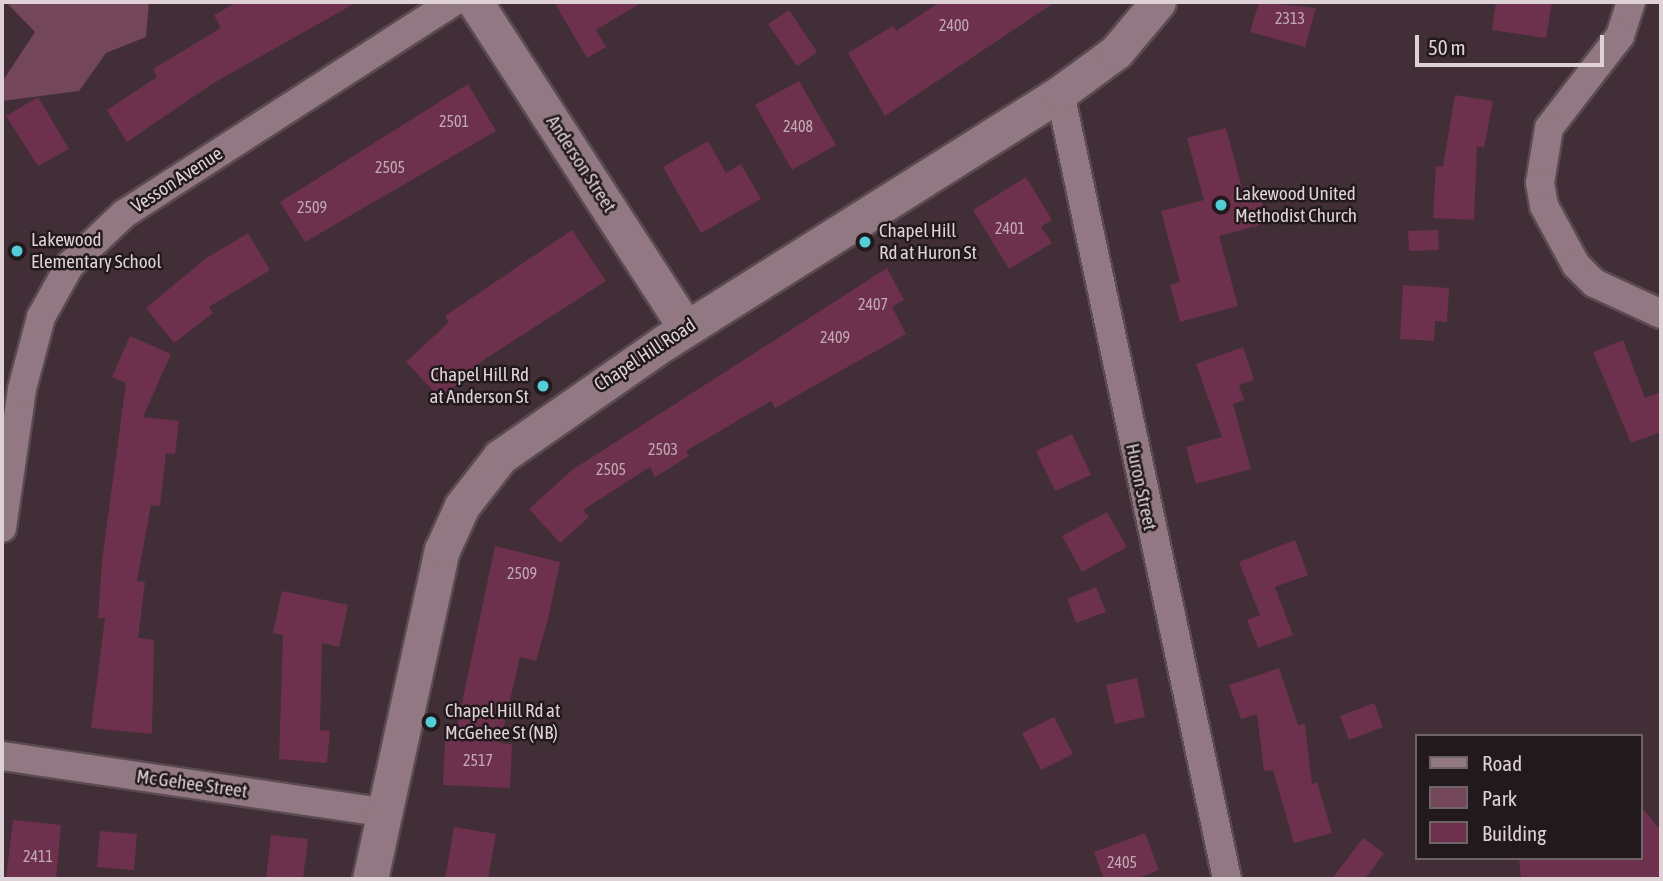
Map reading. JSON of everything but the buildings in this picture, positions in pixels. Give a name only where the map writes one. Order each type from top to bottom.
[{"type":"street","name":"Vesson Avenue","points":[[2,528],[22,389],[41,317],[70,265],[124,214],[453,2]]},
{"type":"street","name":"Anderson Street","points":[[475,2],[686,328]]},
{"type":"street","name":"Chapel Hill Road","points":[[370,879],[429,597],[462,506],[522,437],[686,328],[1060,93],[1116,52],[1158,2]]},
{"type":"street","points":[[1631,2],[1620,36],[1549,128],[1540,183],[1544,206],[1576,265],[1594,284],[1661,314]]},
{"type":"street","name":"Huron Street","points":[[1060,93],[1227,879]]},
{"type":"street","name":"Mc Gehee Street","points":[[2,756],[383,812]]},
{"type":"green space","points":[[6,2],[149,2],[146,37],[106,53],[79,91],[2,101],[2,82],[35,32]]},
{"type":"place","name":"Lakewood United Methodist Church","points":[[1221,205]]},
{"type":"place","name":"Chapel Hill Rd at Huron St","points":[[865,242]]},
{"type":"place","name":"Lakewood Elementary School","points":[[17,251]]},
{"type":"place","name":"Chapel Hill Rd at Anderson St","points":[[543,386]]},
{"type":"place","name":"Chapel Hill Rd at McGehee St (NB)","points":[[431,722]]}]
